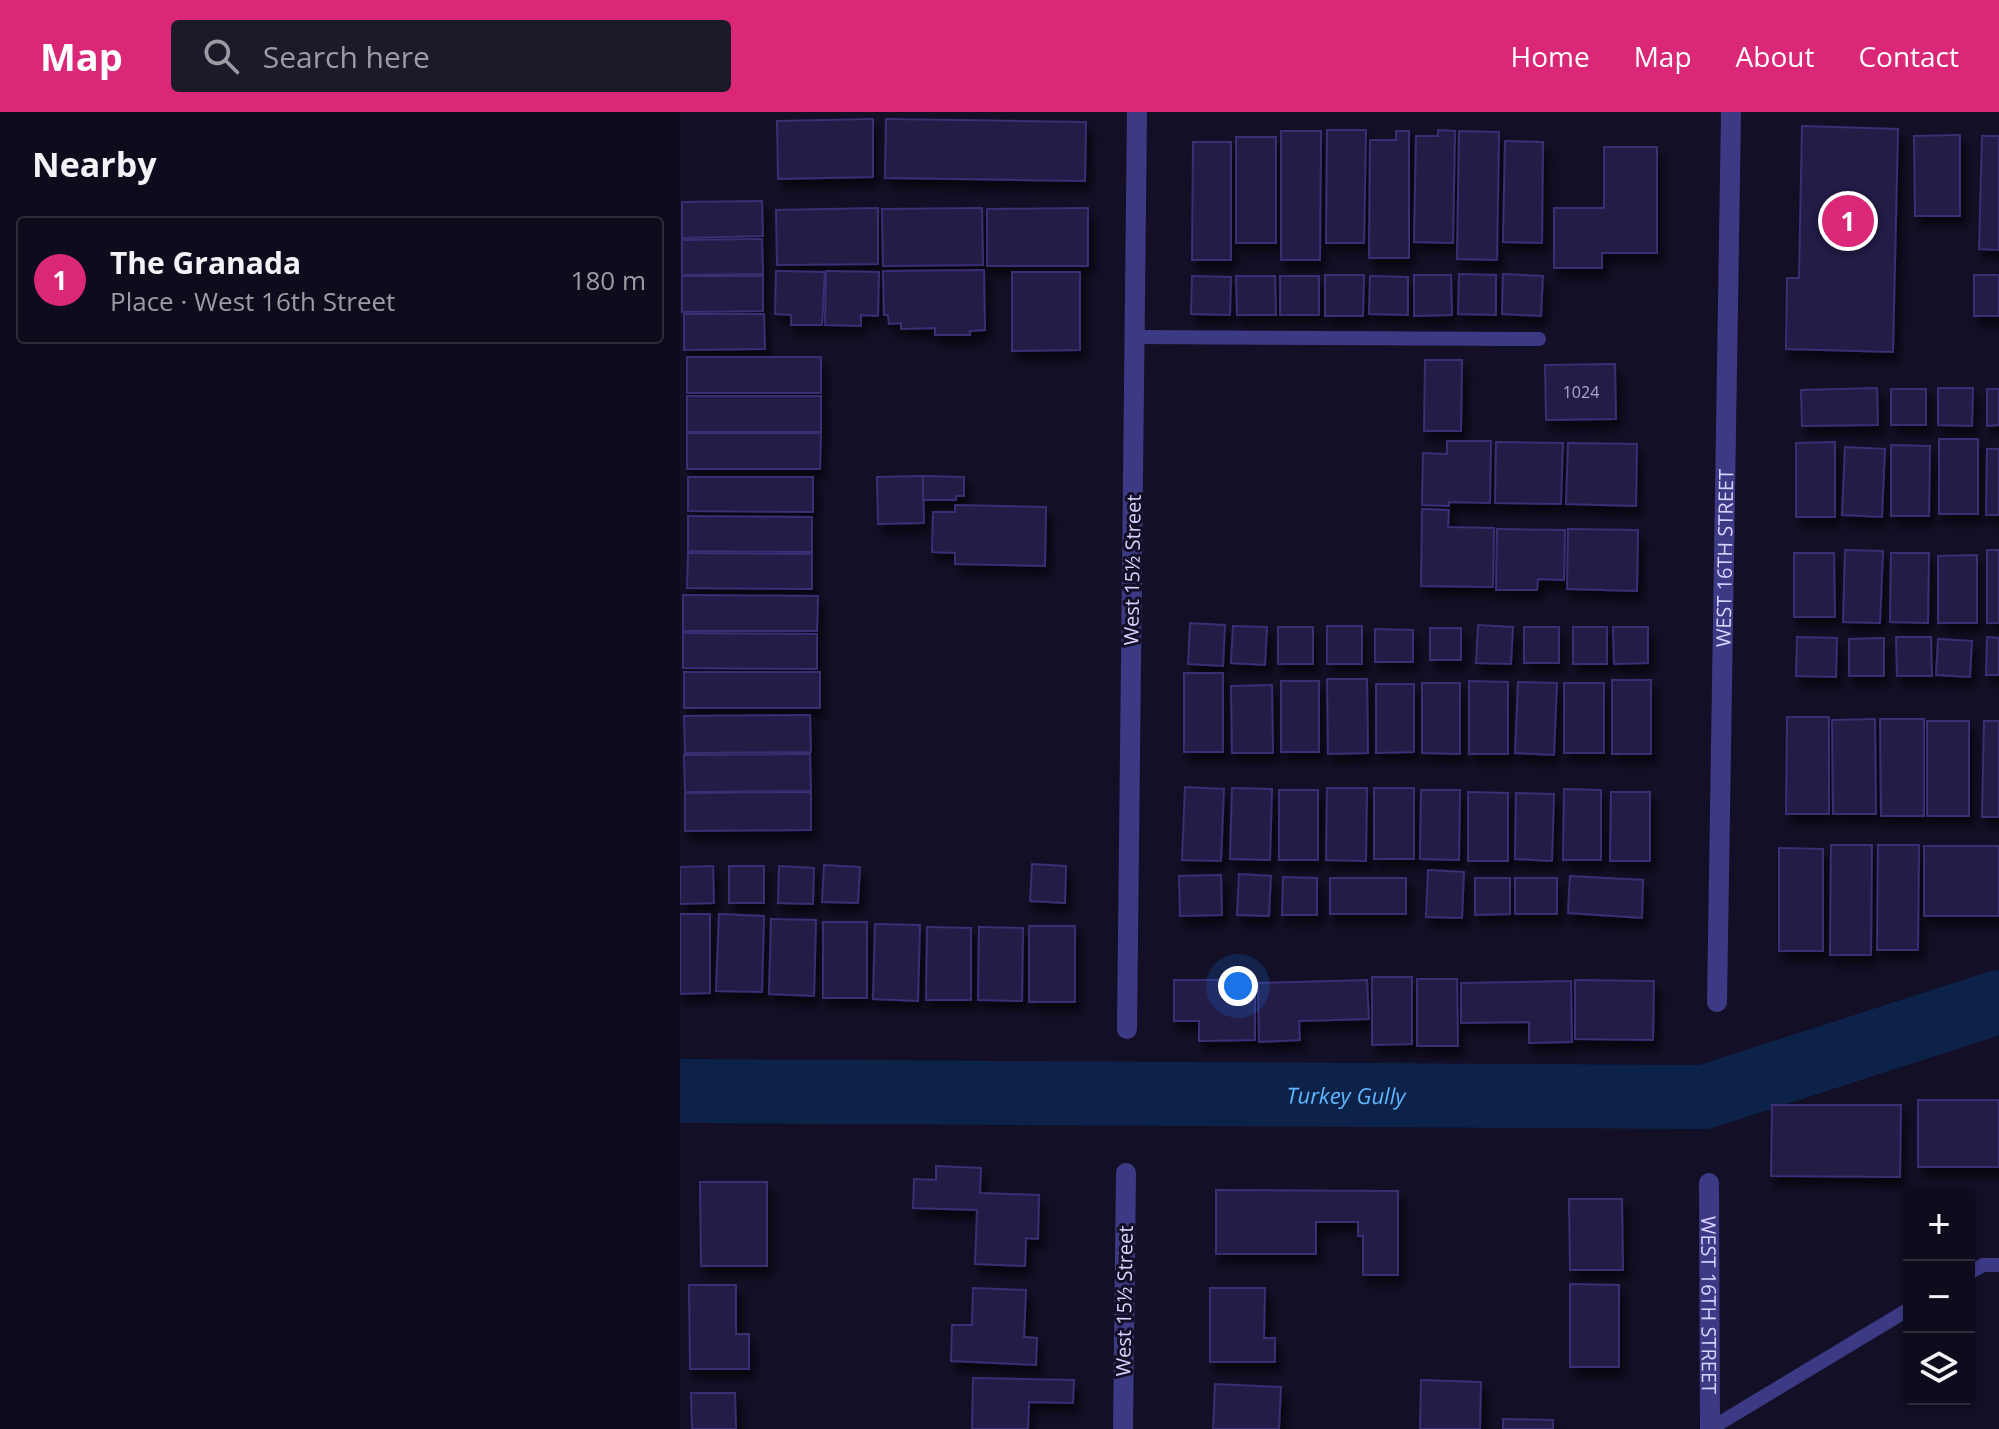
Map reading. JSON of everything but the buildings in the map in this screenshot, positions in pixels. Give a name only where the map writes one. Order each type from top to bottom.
[{"type":"street","name":"West 15½ Street","points":[[1127,1029],[1137,112]]},
{"type":"street","name":"WEST 16TH STREET","points":[[1717,1002],[1731,112]]},
{"type":"street","name":"West 15½ Street","points":[[1123,1429],[1126,1173]]},
{"type":"street","name":"WEST 16TH STREET","points":[[1709,1183],[1710,1429]]},
{"type":"lane","points":[[1135,337],[1539,339]]},
{"type":"lane","points":[[1975,1270],[1983,1265],[1999,1265]]},
{"type":"lane","points":[[1710,1429],[1903,1313]]},
{"type":"waterway","name":"Turkey Gully","points":[[680,1091],[1704,1097],[1999,1002]]},
{"type":"place","name":"The Granada","points":[[1848,221]]}]
